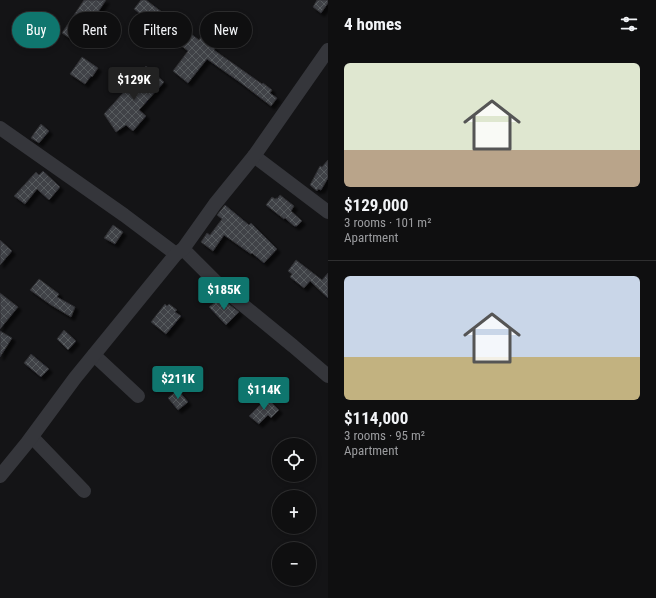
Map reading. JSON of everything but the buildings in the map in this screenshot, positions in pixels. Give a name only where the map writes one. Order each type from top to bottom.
[{"type":"street","points":[[0,476],[32,437],[75,378],[179,252],[254,156],[328,50]]},
{"type":"street","points":[[0,128],[58,170],[179,252],[222,286],[328,376]]},
{"type":"street","points":[[254,156],[328,212]]},
{"type":"street","points":[[94,355],[138,396]]},
{"type":"street","points":[[32,437],[84,491]]}]
